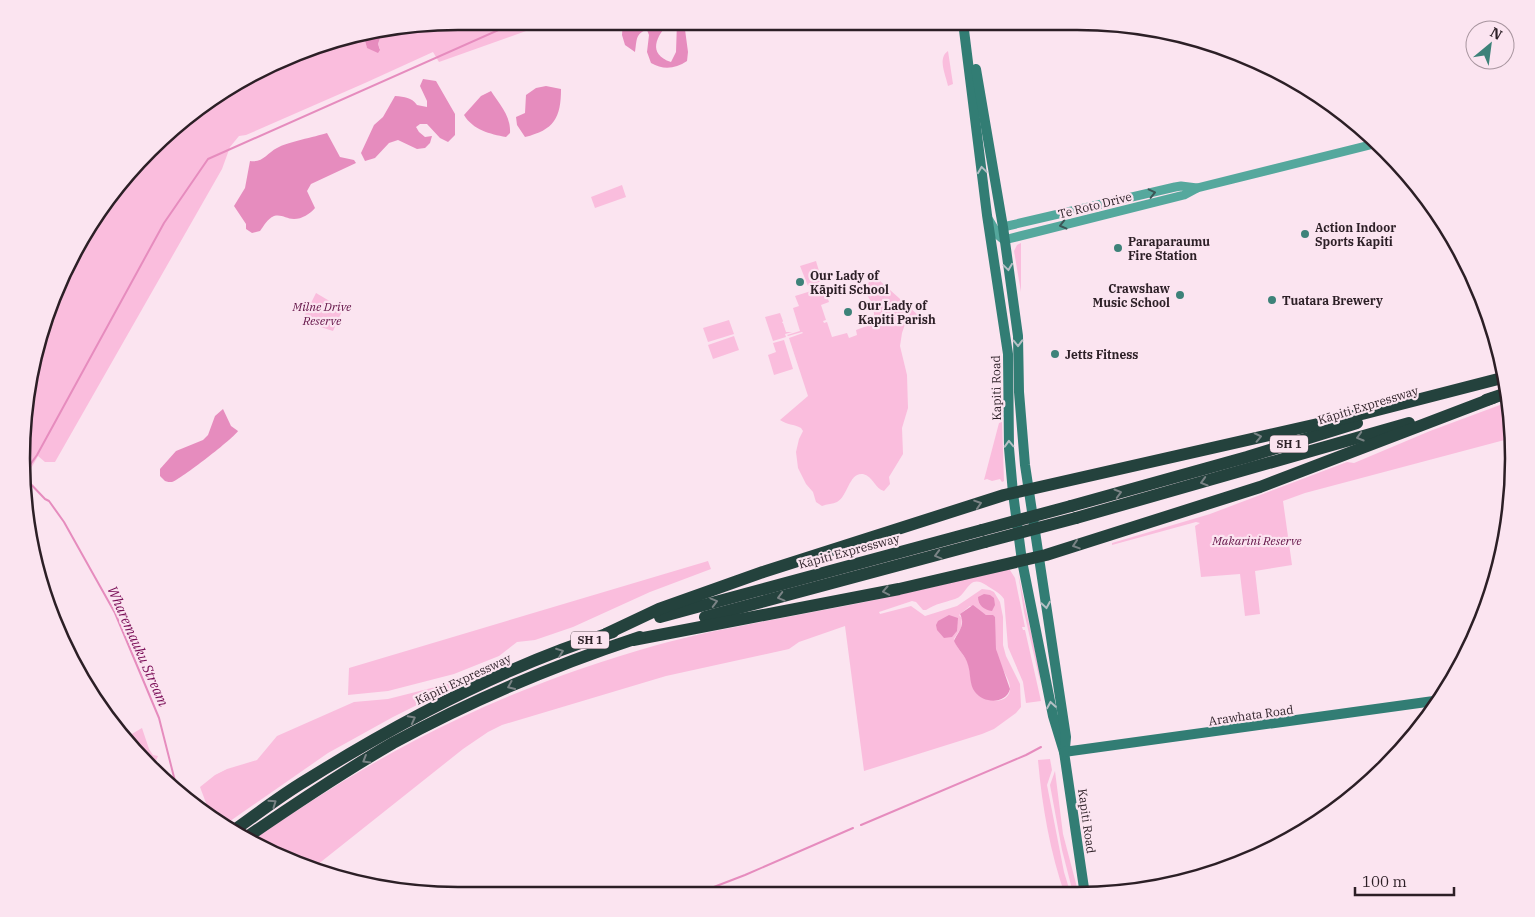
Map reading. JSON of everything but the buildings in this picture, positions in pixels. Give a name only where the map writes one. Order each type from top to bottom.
[{"type":"highway","points":[[606,634],[659,609],[763,572],[1013,493],[1362,414],[1498,379]]},
{"type":"highway","name":"Kāpiti Expressway","points":[[252,834],[321,787],[394,743],[456,710],[540,674],[633,640],[983,536],[1071,506],[1247,457],[1498,380]]},
{"type":"highway","name":"Kāpiti Expressway","points":[[239,827],[304,782],[387,732],[448,700],[533,662],[606,634],[704,604],[983,536],[1076,518],[1500,396]]},
{"type":"highway","points":[[633,640],[899,589],[1038,557],[1260,487],[1493,398]]},
{"type":"main road","name":"Kapiti Road","points":[[964,30],[988,218],[1008,354],[1009,448],[1022,560],[1053,716],[1064,752],[1084,887]]},
{"type":"main road","name":"Kapiti Road","points":[[969,30],[1018,336],[1019,399],[1029,490],[1066,737],[1064,752]]},
{"type":"main road","name":"Arawhata Road","points":[[1064,752],[1430,701]]},
{"type":"street","name":"Te Roto Drive","points":[[1001,234],[1026,234],[1184,195],[1197,188],[1368,145]]},
{"type":"street","name":"Te Roto Drive","points":[[1001,234],[1034,220],[1181,186],[1197,188]]},
{"type":"street","points":[[1108,203],[1110,213]]},
{"type":"street","points":[[988,218],[1001,234],[993,254]]},
{"type":"street","points":[[1026,234],[1034,220]]},
{"type":"green space","points":[[529,30],[439,62],[433,52],[246,135],[239,136],[230,147],[222,169],[55,462],[45,462],[38,456],[30,470],[31,430],[38,375],[53,321],[74,269],[89,241],[102,220],[136,176],[176,136],[220,102],[244,87],[295,63],[348,45],[365,41],[367,48],[380,49],[378,44],[380,38],[430,31]]},
{"type":"green space","points":[[948,51],[953,84],[948,86],[943,58]]},
{"type":"green space","points":[[622,185],[626,197],[595,208],[591,197]]},
{"type":"green space","points":[[1021,243],[1021,292],[1014,251],[1017,245]]},
{"type":"green space","points":[[816,261],[822,281],[808,286],[800,266]]},
{"type":"green space","points":[[874,270],[880,281],[919,316],[907,318],[900,346],[907,375],[908,408],[902,428],[903,454],[889,477],[890,484],[884,491],[878,488],[866,475],[858,474],[852,480],[841,499],[835,503],[822,506],[816,502],[813,492],[806,484],[798,468],[796,452],[803,431],[801,428],[780,420],[808,396],[789,338],[803,333],[787,335],[800,331],[793,308],[799,306],[795,296],[824,287],[829,302],[821,305],[826,320],[823,321],[824,323],[827,322],[832,337],[847,333],[849,338],[857,335],[856,330],[875,323],[873,305],[866,293],[869,281],[867,273]]},
{"type":"green space","name":"Milne Drive Reserve","points":[[316,293],[343,309],[333,331],[302,321]]},
{"type":"green space","points":[[780,313],[786,332],[792,332],[785,334],[786,337],[773,341],[765,317]]},
{"type":"green space","points":[[729,320],[734,334],[708,342],[703,328]]},
{"type":"green space","points":[[734,336],[739,350],[713,359],[708,345]]},
{"type":"green space","points":[[784,340],[793,369],[774,375],[768,355],[776,352],[773,343]]},
{"type":"green space","name":"Makarini Reserve","points":[[1501,405],[1504,440],[1305,493],[1283,501],[1292,565],[1255,571],[1260,614],[1245,616],[1240,574],[1201,577],[1195,526],[1200,523],[1196,522],[1112,545],[1112,543],[1210,514],[1347,462],[1354,463],[1430,431]]},
{"type":"green space","points":[[1002,422],[1004,481],[1002,482],[1000,479],[984,480],[999,423]]},
{"type":"green space","points":[[708,561],[711,569],[650,592],[573,627],[535,640],[517,642],[499,656],[454,674],[388,691],[348,695],[349,668]]},
{"type":"green space","points":[[1008,567],[1015,578],[1025,627],[1022,627],[1025,630],[1041,701],[1026,703],[1023,682],[1008,647],[1004,599],[986,585],[975,582],[959,597],[937,604],[926,610],[923,610],[916,602],[912,601],[879,612],[880,614],[911,606],[925,616],[957,606],[982,589],[994,592],[1000,602],[1003,617],[1003,645],[1006,656],[1020,684],[1021,707],[994,729],[982,734],[864,771],[845,626],[799,642],[789,649],[666,676],[502,725],[463,749],[319,863],[257,837],[328,791],[406,745],[484,707],[557,677],[607,660],[677,640],[999,571]],"holes":[[[970,606],[986,615],[995,617],[997,653],[1010,687],[1008,695],[996,701],[986,699],[977,694],[972,683],[968,663],[954,639],[961,628],[962,618],[959,615]]]},
{"type":"green space","points":[[1018,573],[1039,669],[1040,681],[1024,612]]},
{"type":"green space","points":[[471,678],[393,717],[328,753],[230,821],[206,804],[200,787],[215,775],[227,769],[257,760],[277,736],[354,702],[388,699]]},
{"type":"green space","points":[[142,728],[149,749],[153,755],[158,756],[156,761],[136,741],[131,734]]},
{"type":"green space","points":[[1050,759],[1052,770],[1047,785],[1069,887],[1062,887],[1051,846],[1044,812],[1038,760]]},
{"type":"green space","points":[[1055,771],[1063,834],[1077,887],[1071,887],[1062,850],[1050,785]]},
{"type":"shaded area","points":[[622,30],[647,30],[638,35],[635,52],[625,45]]},
{"type":"shaded area","points":[[647,30],[663,30],[656,44],[656,50],[663,59],[671,62],[676,52],[677,30],[685,30],[688,52],[687,61],[669,68],[651,63],[647,52],[649,35]]},
{"type":"shaded area","points":[[380,38],[378,44],[380,50],[378,53],[367,48],[365,41]]},
{"type":"shaded area","points":[[423,79],[436,81],[455,114],[455,135],[448,142],[440,138],[427,124],[420,124],[416,127],[419,132],[425,137],[432,136],[430,143],[425,148],[417,149],[398,140],[389,143],[375,158],[365,161],[361,153],[374,125],[383,117],[395,96],[408,98],[417,105],[427,107],[427,101],[420,86]]},
{"type":"shaded area","points":[[546,86],[561,89],[561,99],[557,115],[554,121],[543,131],[525,137],[517,125],[516,117],[525,113],[526,95],[536,88]]},
{"type":"shaded area","points":[[491,91],[509,121],[510,133],[506,137],[488,133],[477,128],[464,115],[481,96]]},
{"type":"shaded area","points":[[327,133],[340,157],[354,160],[356,163],[311,184],[307,191],[315,208],[306,216],[294,219],[274,216],[260,231],[252,233],[246,229],[246,224],[234,206],[245,188],[250,161],[258,161],[282,146]]},
{"type":"shaded area","points":[[223,409],[231,426],[238,431],[235,435],[185,474],[172,482],[165,481],[160,476],[160,469],[176,451],[203,440],[208,435],[215,416]]},
{"type":"shaded area","points":[[984,594],[994,598],[995,605],[992,611],[986,610],[980,605],[978,597]]},
{"type":"shaded area","points":[[973,605],[986,615],[993,615],[995,617],[996,649],[1010,689],[1008,694],[1000,700],[984,699],[975,692],[967,662],[954,641],[962,625],[960,614]]},
{"type":"shaded area","points":[[949,615],[958,618],[957,631],[952,637],[944,638],[937,630],[936,625],[938,621]]},
{"type":"waterway","points":[[30,464],[164,223],[208,159],[498,30]]},
{"type":"waterway","name":"Wharemauku Stream","points":[[31,484],[49,501],[64,522],[115,613],[159,718],[175,780]]},
{"type":"waterway","points":[[861,825],[1041,747]]},
{"type":"waterway","points":[[714,887],[853,828]]},
{"type":"place","name":"Action Indoor Sports Kapiti","points":[[1305,234]]},
{"type":"place","name":"Paraparaumu Fire Station","points":[[1118,248]]},
{"type":"place","name":"Our Lady of Kāpiti School","points":[[800,282]]},
{"type":"place","name":"Crawshaw Music School","points":[[1180,295]]},
{"type":"place","name":"Tuatara Brewery","points":[[1272,300]]},
{"type":"place","name":"Our Lady of Kapiti Parish","points":[[848,312]]},
{"type":"place","name":"Jetts Fitness","points":[[1055,354]]}]
